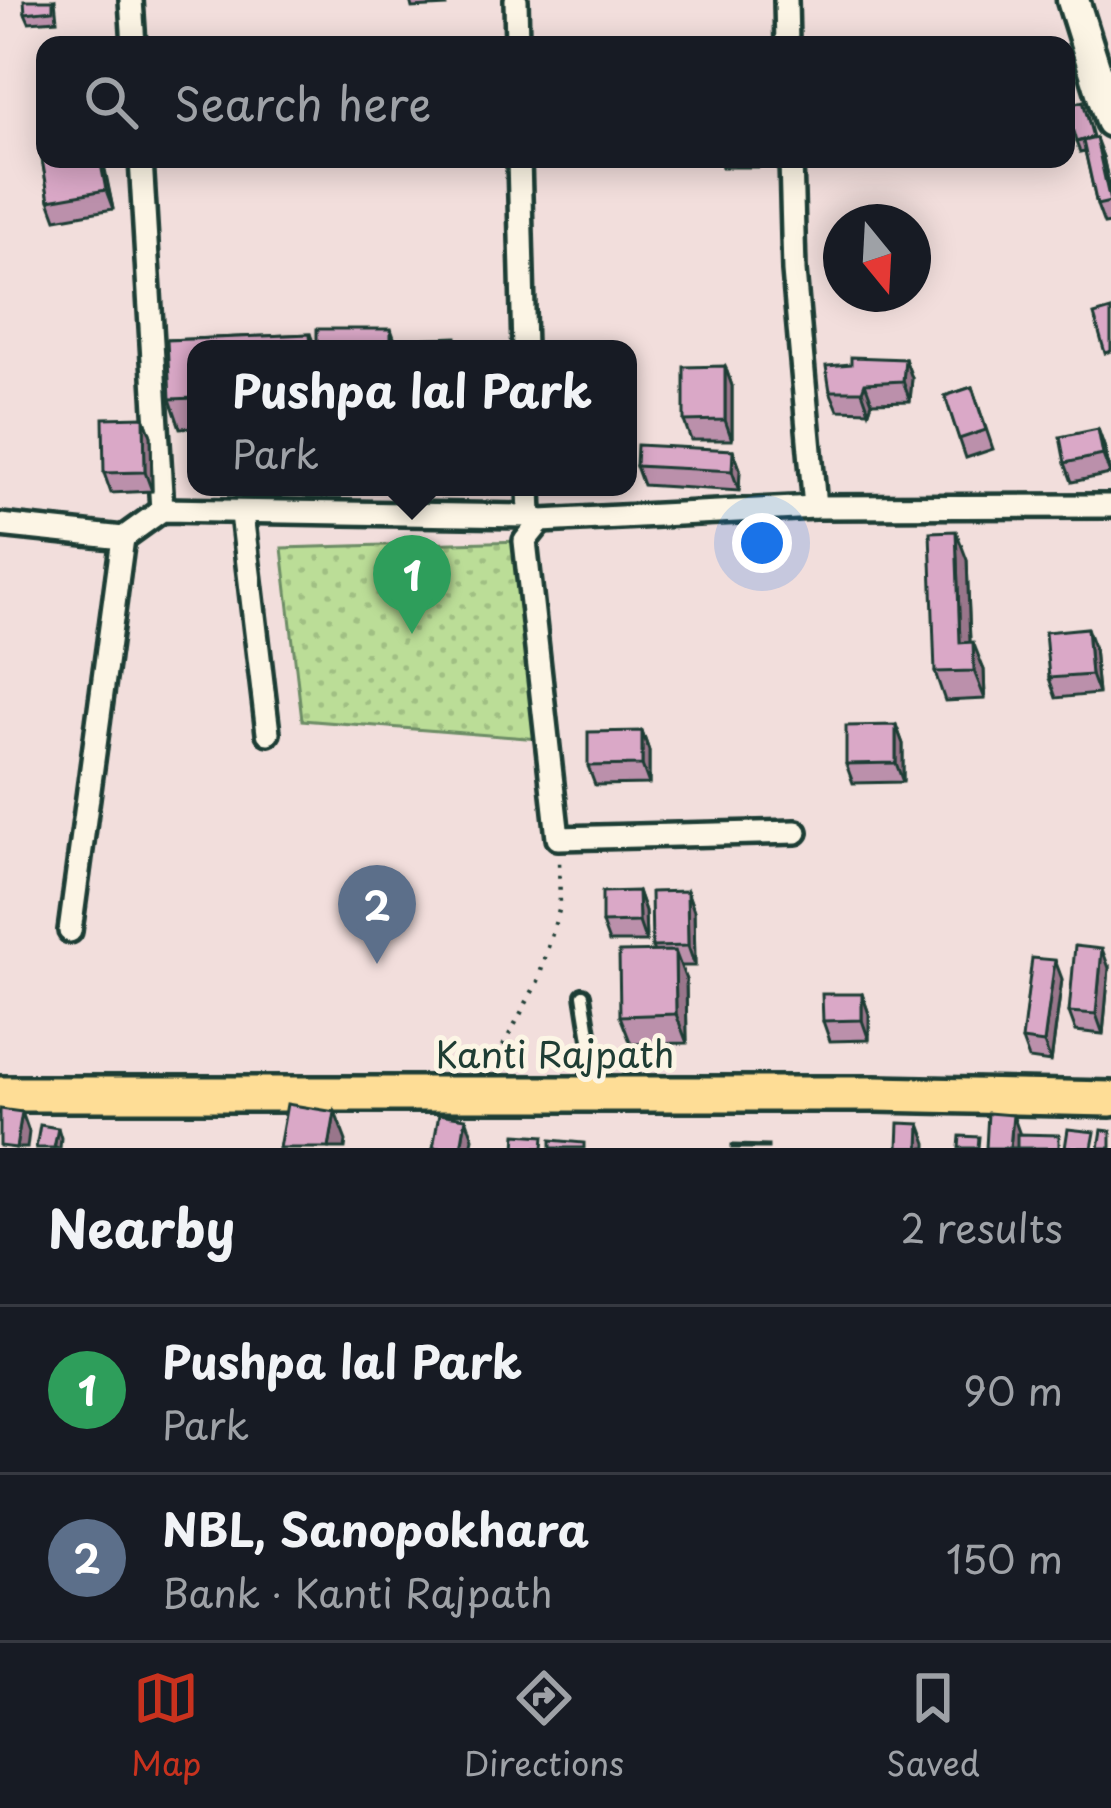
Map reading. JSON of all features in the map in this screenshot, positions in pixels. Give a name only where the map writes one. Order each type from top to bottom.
[{"type":"main road","points":[[1073,0],[1111,121]]},
{"type":"main road","name":"Kanti Rajpath","points":[[0,1094],[1111,1100]]},
{"type":"street","points":[[131,0],[133,36]]},
{"type":"street","points":[[516,0],[517,36]]},
{"type":"street","points":[[786,0],[787,36]]},
{"type":"street","points":[[142,168],[162,510]]},
{"type":"street","points":[[519,168],[524,340]]},
{"type":"street","points":[[791,168],[794,271],[815,507]]},
{"type":"street","points":[[532,496],[536,518],[525,541],[558,838],[796,832]]},
{"type":"street","points":[[0,525],[122,538],[162,510],[536,518],[815,507],[1111,506]]},
{"type":"street","points":[[242,514],[268,733]]},
{"type":"street","points":[[70,932],[122,538]]},
{"type":"lane","points":[[584,995],[598,1094]]},
{"type":"path","points":[[479,1094],[538,981],[560,907],[558,838]]},
{"type":"green space","points":[[525,541],[540,739],[302,720],[282,548]]},
{"type":"building","points":[[24,0],[53,0],[53,10],[25,13]]},
{"type":"building","points":[[1083,101],[1093,137],[1076,142],[1075,138],[1075,103]]},
{"type":"building","points":[[1096,138],[1110,202],[1097,205],[1083,141]]},
{"type":"building","points":[[44,168],[102,168],[106,190],[49,200]]},
{"type":"building","points":[[1111,310],[1111,351],[1105,353],[1094,315]]},
{"type":"building","points":[[317,329],[391,329],[391,340],[317,340]]},
{"type":"building","points":[[310,334],[310,340],[187,340],[187,398],[170,399],[167,340]]},
{"type":"building","points":[[456,337],[456,340],[411,340]]},
{"type":"building","points":[[851,357],[905,359],[903,381],[865,383],[862,391],[830,391],[826,366],[851,364]]},
{"type":"building","points":[[725,366],[725,420],[684,421],[684,367]]},
{"type":"building","points":[[972,387],[986,430],[959,439],[945,396]]},
{"type":"building","points":[[144,417],[145,472],[104,473],[103,418]]},
{"type":"building","points":[[1098,429],[1103,455],[1065,463],[1060,437]]},
{"type":"building","points":[[637,445],[733,450],[732,471],[637,466]]},
{"type":"building","points":[[956,531],[960,643],[973,642],[974,671],[935,672],[930,532]]},
{"type":"building","points":[[1087,628],[1091,675],[1049,678],[1045,632]]},
{"type":"building","points":[[896,725],[896,763],[846,764],[846,726]]},
{"type":"building","points":[[642,731],[642,765],[588,766],[588,732]]},
{"type":"building","points":[[638,891],[639,922],[602,923],[602,892]]},
{"type":"building","points":[[687,891],[688,946],[652,947],[651,892]]},
{"type":"building","points":[[1075,946],[1102,949],[1096,1014],[1069,1012]]},
{"type":"building","points":[[675,951],[676,1014],[620,1016],[619,952]]},
{"type":"building","points":[[1032,958],[1055,960],[1044,1043],[1022,1040]]},
{"type":"building","points":[[822,994],[862,994],[862,1020],[823,1021]]},
{"type":"building","points":[[287,1104],[335,1112],[329,1148],[279,1148]]},
{"type":"building","points":[[0,1109],[22,1112],[16,1148],[0,1146]]},
{"type":"building","points":[[988,1113],[1013,1115],[1010,1148],[986,1148]]},
{"type":"building","points":[[439,1114],[466,1118],[461,1148],[433,1148]]},
{"type":"building","points":[[899,1123],[920,1124],[919,1148],[898,1148]]},
{"type":"building","points":[[40,1125],[58,1128],[54,1148],[36,1148]]},
{"type":"building","points":[[1068,1129],[1095,1132],[1092,1148],[1065,1148]]},
{"type":"building","points":[[1102,1130],[1111,1131],[1111,1148],[1099,1148]]},
{"type":"building","points":[[516,1134],[544,1136],[543,1148],[515,1148]]},
{"type":"building","points":[[1017,1134],[1059,1135],[1059,1148],[1017,1148]]},
{"type":"building","points":[[960,1136],[979,1137],[978,1148],[959,1148]]},
{"type":"building","points":[[551,1140],[584,1143],[584,1148],[551,1148]]},
{"type":"place","name":"Pushpa lal Park","points":[[412,634]]},
{"type":"place","name":"NBL, Sanopokhara","points":[[377,964]]}]
